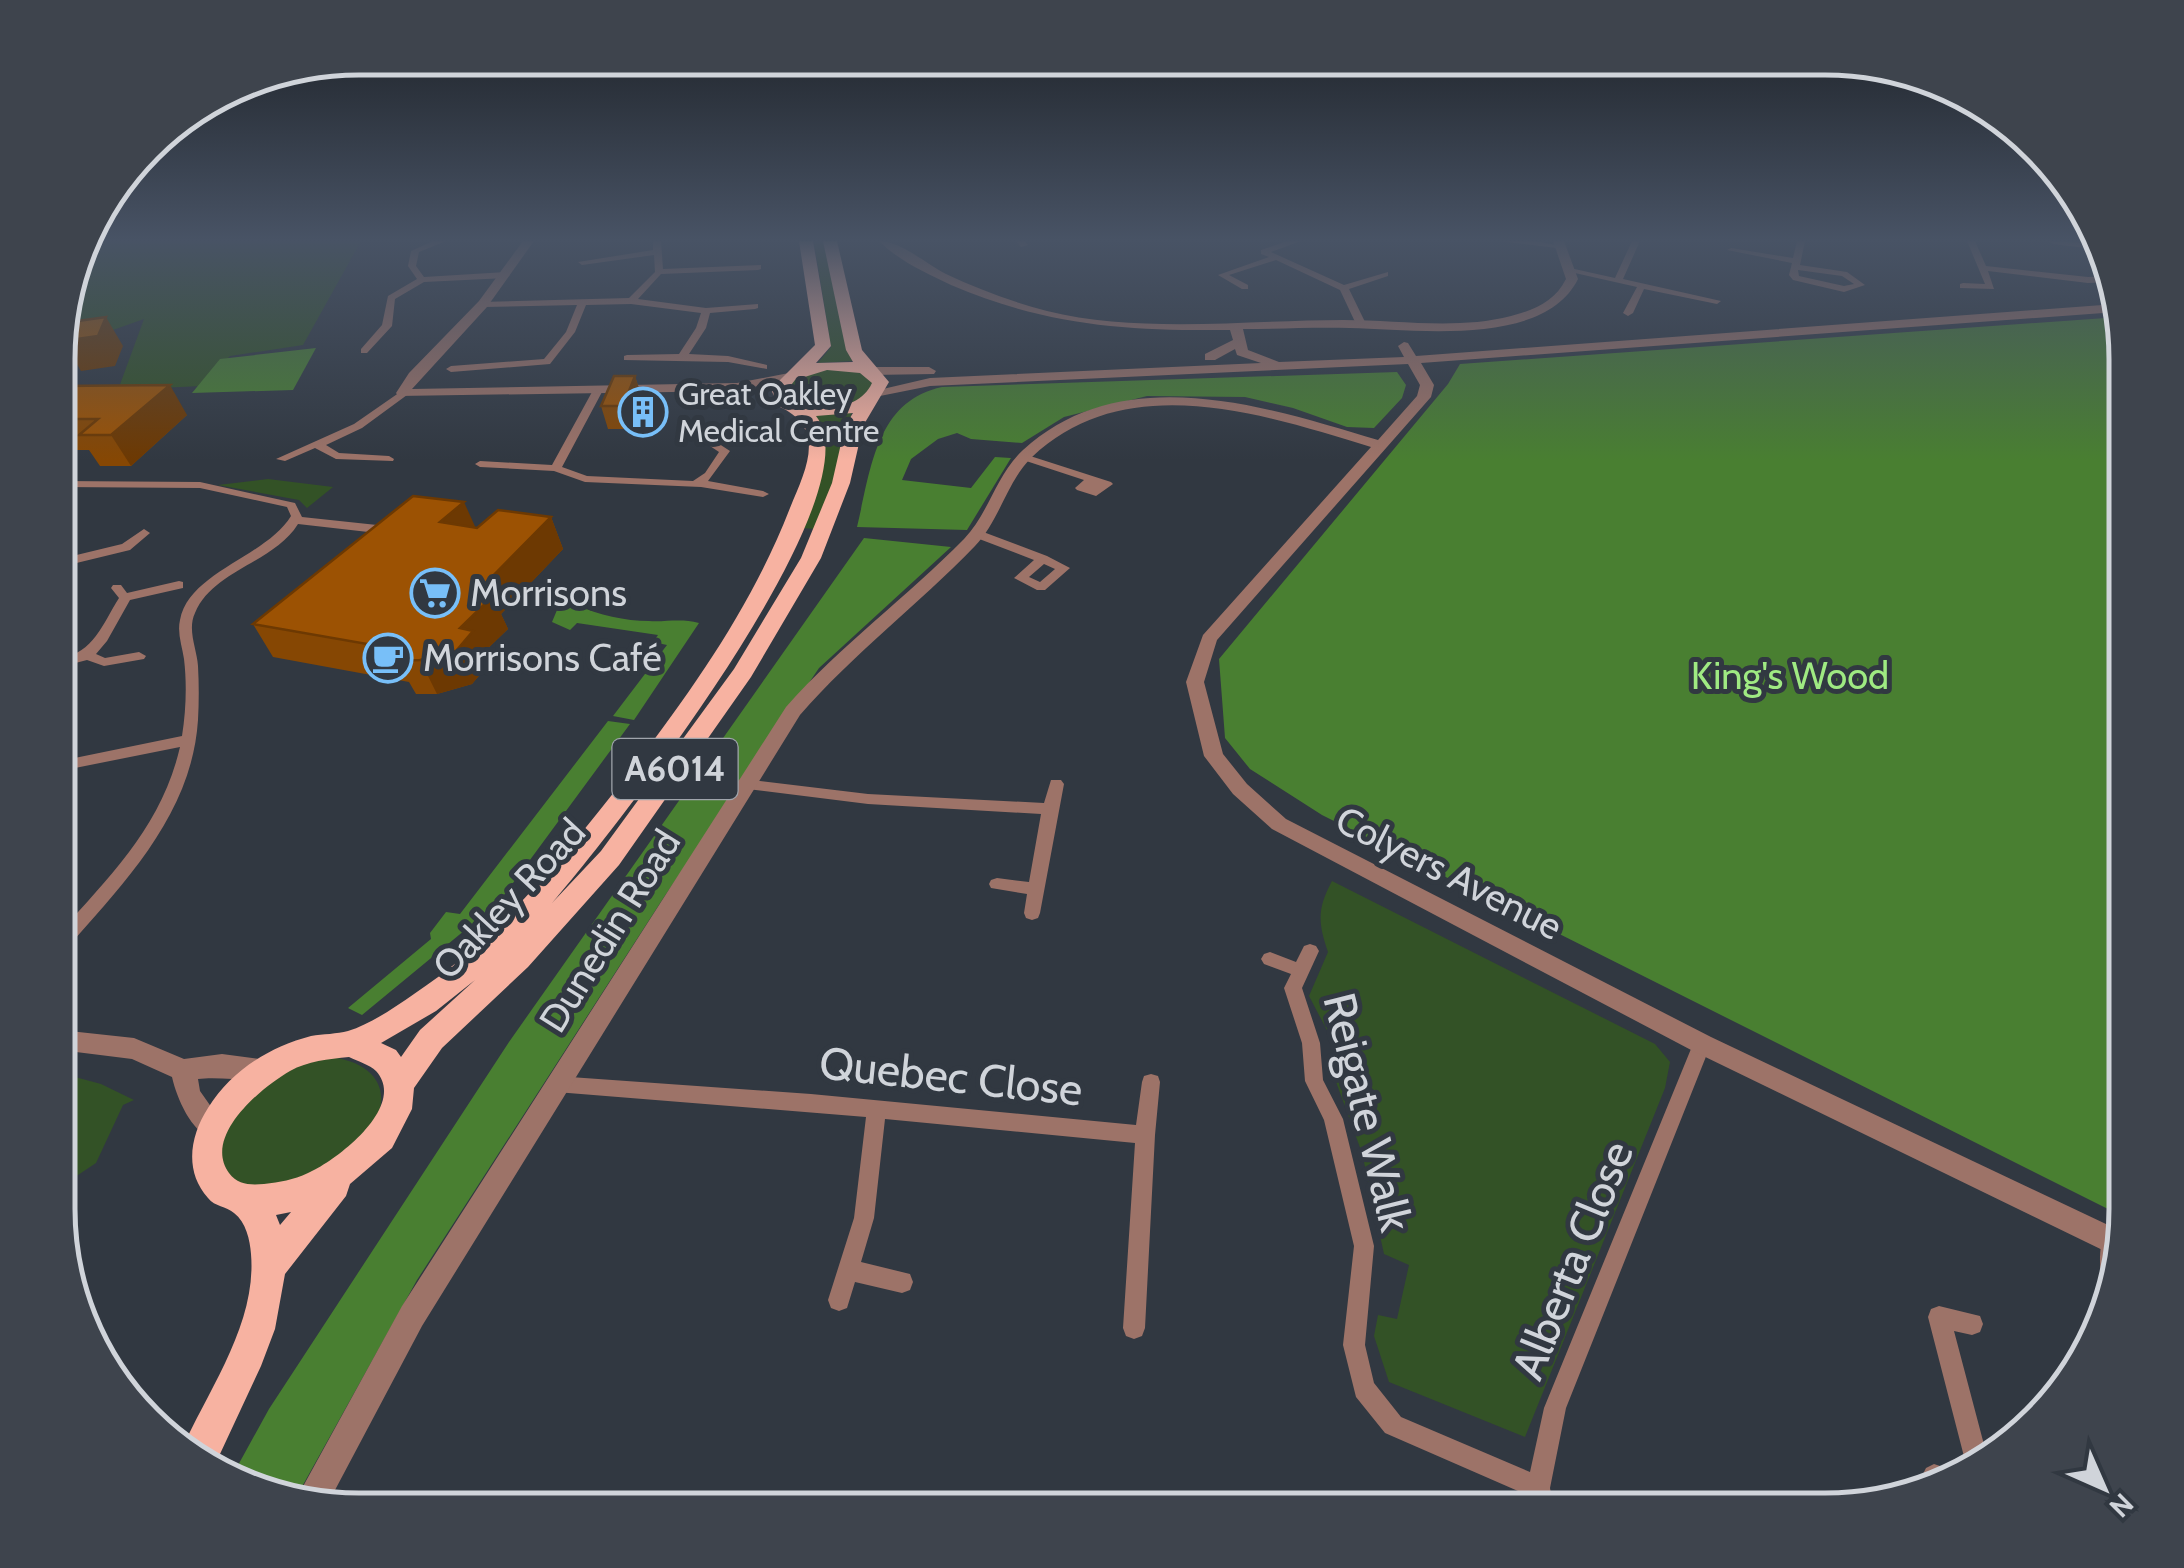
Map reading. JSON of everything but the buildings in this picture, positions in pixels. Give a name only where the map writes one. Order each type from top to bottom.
[{"type":"main road","points":[[817,314],[822,346],[779,389],[792,405],[844,410],[872,398],[881,382],[854,350],[846,314]]},
{"type":"main road","points":[[795,374],[826,364],[868,369]]},
{"type":"main road","name":"Oakley Road","points":[[400,1084],[431,1038],[518,959],[610,858],[743,672],[810,558],[841,482],[857,417],[872,398]]},
{"type":"main road","name":"Oakley Road","points":[[351,1044],[434,998],[530,910],[596,834],[727,654],[779,563],[808,486],[819,437],[816,427],[792,405]]},
{"type":"main road","points":[[203,1446],[256,1328],[272,1263],[344,1174],[386,1130],[397,1106],[400,1084],[392,1064],[375,1050],[351,1044],[294,1054],[266,1069],[234,1096],[213,1128],[206,1153],[210,1175],[224,1192],[246,1201],[260,1213],[272,1263]]},
{"type":"main road","points":[[246,1201],[277,1201],[311,1192],[344,1174]]},
{"type":"street","points":[[364,351],[387,326],[389,314]]},
{"type":"street","points":[[281,459],[358,426],[403,393],[414,376],[474,314]]},
{"type":"street","points":[[547,362],[570,332],[578,314]]},
{"type":"street","points":[[682,358],[702,328],[705,314]]},
{"type":"street","points":[[1049,314],[1120,324],[1198,324],[1243,337],[1284,360]]},
{"type":"street","points":[[1356,314],[1361,324]]},
{"type":"street","points":[[868,369],[952,370],[1210,357],[1243,337],[1277,324],[1478,323],[1531,314]]},
{"type":"street","points":[[872,398],[930,382],[1234,369],[1284,360],[1624,343],[2031,314]]},
{"type":"street","points":[[1234,369],[1243,337]]},
{"type":"street","name":"Colyers Avenue","points":[[1409,353],[1427,385],[1424,397],[1210,639],[1195,682],[1214,756],[1240,789],[1279,824],[1702,1044],[2107,1240]]},
{"type":"street","points":[[626,358],[728,359],[764,367]]},
{"type":"street","points":[[451,368],[563,364]]},
{"type":"street","points":[[403,393],[738,388],[795,374]]},
{"type":"street","points":[[738,388],[792,405]]},
{"type":"street","points":[[556,468],[597,392]]},
{"type":"street","name":"Dunedin Road","points":[[318,1490],[412,1316],[793,710],[830,667],[978,534],[1024,456],[1050,434],[1088,415],[1167,401],[1250,408],[1379,445]]},
{"type":"street","points":[[480,464],[556,468],[585,479],[639,480],[688,487],[710,475],[725,450],[690,428]]},
{"type":"street","points":[[318,442],[321,450],[336,456],[389,459]]},
{"type":"street","points":[[1024,456],[1092,479]]},
{"type":"street","points":[[699,483],[763,494]]},
{"type":"street","points":[[75,484],[200,485],[291,505],[297,520]]},
{"type":"street","points":[[76,927],[112,889],[157,830],[169,807],[190,740],[191,660],[184,626],[200,595],[297,520],[377,529]]},
{"type":"street","points":[[75,554],[126,546],[144,533]]},
{"type":"street","points":[[978,534],[1043,559]]},
{"type":"street","points":[[75,659],[89,656],[100,644],[121,593],[179,586]]},
{"type":"street","points":[[89,656],[104,662],[139,656]]},
{"type":"street","points":[[75,763],[190,740]]},
{"type":"street","points":[[744,784],[868,799],[1050,809]]},
{"type":"street","points":[[1032,913],[1056,784]]},
{"type":"street","points":[[997,884],[1036,890]]},
{"type":"street","name":"Reigate Walk","points":[[1270,960],[1305,961],[1293,988],[1312,1043],[1314,1081],[1333,1119],[1364,1246],[1354,1345],[1364,1389],[1393,1425],[1538,1488]]},
{"type":"street","points":[[76,1042],[122,1046],[183,1070],[222,1065],[266,1069]]},
{"type":"street","name":"Alberta Close","points":[[1539,1493],[1555,1408],[1702,1044]]},
{"type":"street","points":[[183,1070],[189,1095],[213,1128]]},
{"type":"street","points":[[1134,1328],[1151,1082]]},
{"type":"street","name":"Quebec Close","points":[[556,1084],[1145,1135]]},
{"type":"street","points":[[839,1300],[864,1218],[877,1109]]},
{"type":"street","points":[[848,1270],[902,1282]]},
{"type":"street","points":[[1972,1324],[1939,1317],[1974,1451]]},
{"type":"green space","points":[[78,314],[320,314],[303,345],[230,356],[201,386],[118,390],[144,319],[76,345]]},
{"type":"green space","points":[[826,314],[841,314],[852,361],[818,363],[831,347]]},
{"type":"green space","name":"King's Wood","points":[[2106,318],[2108,1209],[1322,815],[1250,769],[1225,738],[1219,659],[1448,384],[1460,364]]},
{"type":"green space","points":[[316,348],[293,390],[192,393],[220,359]]},
{"type":"green space","points":[[820,369],[860,371],[874,382],[868,396],[838,406],[807,407],[788,397],[786,391],[795,378]]},
{"type":"green space","points":[[1397,372],[1406,385],[1402,398],[1374,428],[1347,427],[1245,397],[1147,396],[1064,417],[1022,443],[971,439],[957,433],[938,439],[911,459],[902,480],[971,488],[995,457],[1011,458],[967,530],[857,527],[873,461],[890,422],[920,395],[942,387]]},
{"type":"green space","points":[[852,411],[837,474],[816,529],[802,528],[825,438],[814,415]]},
{"type":"green space","points":[[268,479],[333,487],[307,508],[299,500],[218,485]]},
{"type":"green space","points":[[864,538],[951,547],[819,668],[664,897],[417,1280],[301,1488],[238,1466],[269,1409],[509,1042]]},
{"type":"green space","points":[[576,605],[621,619],[699,623],[634,720],[613,716],[667,645],[653,642],[658,635],[577,623],[570,630],[552,622],[557,610]]},
{"type":"green space","points":[[608,721],[630,724],[499,902],[362,1015],[348,1008],[431,939],[430,933],[446,912],[460,914]]},
{"type":"green space","points":[[1332,881],[1655,1044],[1670,1062],[1665,1088],[1525,1437],[1389,1382],[1374,1336],[1378,1315],[1397,1319],[1409,1265],[1384,1254],[1362,1153],[1335,1079],[1330,1036],[1309,996],[1328,952],[1321,916]]},
{"type":"green space","points":[[328,1057],[360,1066],[378,1085],[380,1110],[362,1140],[284,1187],[258,1188],[239,1183],[227,1174],[222,1160],[228,1127],[253,1092],[298,1066]]},
{"type":"green space","points":[[76,1077],[134,1100],[123,1105],[96,1163],[76,1176]]},
{"type":"place","name":"Great Oakley Medical Centre","points":[[643,412]]},
{"type":"place","name":"Morrisons","points":[[435,593]]},
{"type":"place","name":"Morrisons Café","points":[[388,658]]}]
